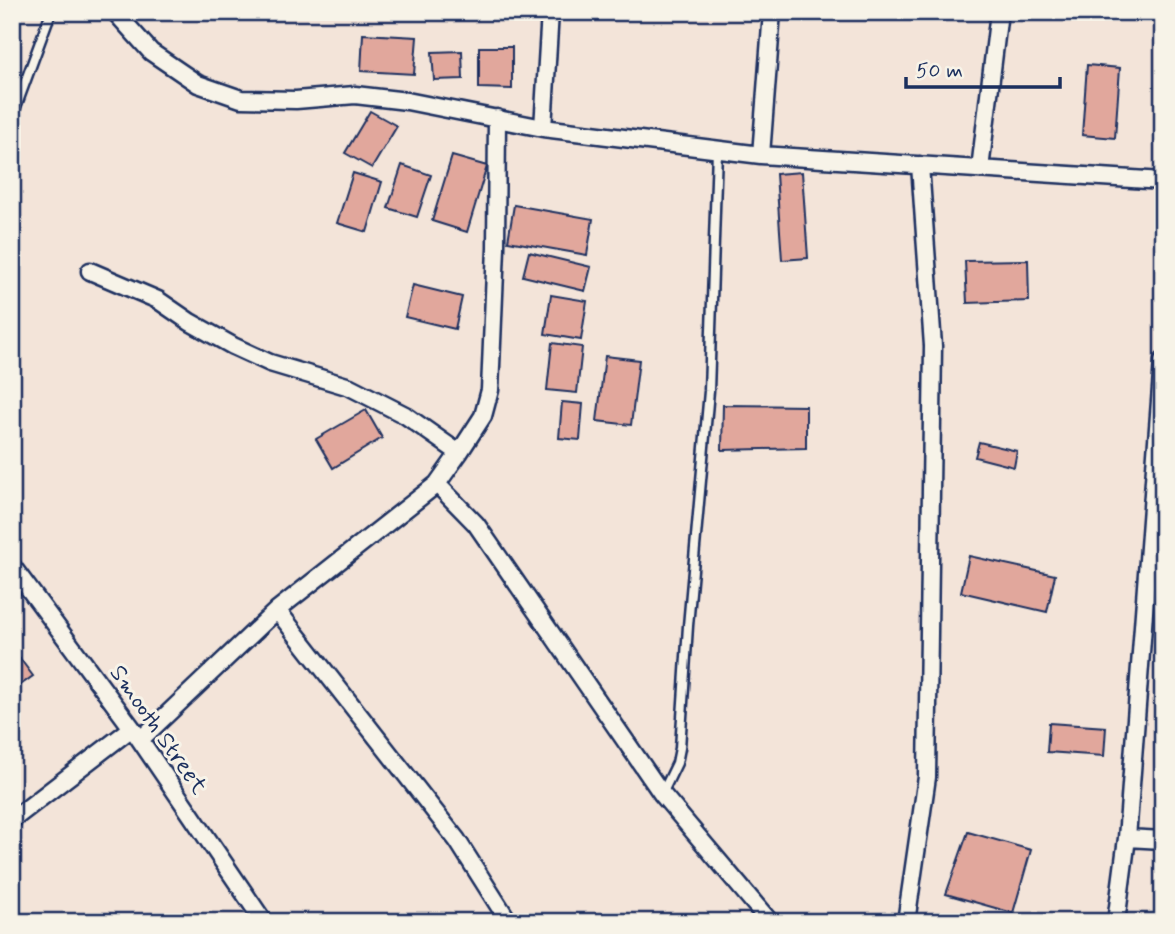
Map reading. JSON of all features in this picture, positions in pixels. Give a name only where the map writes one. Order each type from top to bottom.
[{"type":"street","points":[[115,12],[151,52],[198,84],[241,99],[296,100],[355,95],[407,101],[543,128],[761,155],[1163,181]]},
{"type":"street","points":[[543,128],[550,12]]},
{"type":"street","points":[[761,155],[772,12]]},
{"type":"street","points":[[980,169],[999,12]]},
{"type":"street","points":[[12,820],[136,734],[277,610],[437,485],[483,416],[490,390],[495,289],[497,118]]},
{"type":"street","points":[[906,922],[928,777],[933,345],[920,165]]},
{"type":"street","points":[[90,271],[158,300],[222,340],[270,363],[350,387],[405,415],[459,453]]},
{"type":"street","points":[[1116,922],[1127,838],[1163,361]]},
{"type":"street","points":[[437,485],[476,524],[662,794],[771,922]]},
{"type":"street","name":"Smooth Street","points":[[12,567],[136,734],[258,919]]},
{"type":"street","points":[[277,610],[457,840],[509,922]]},
{"type":"street","points":[[1127,838],[1163,840]]},
{"type":"lane","points":[[12,118],[51,12]]},
{"type":"lane","points":[[662,794],[677,763],[680,748],[709,391],[717,150]]},
{"type":"building","points":[[363,34],[417,37],[414,74],[361,71]]},
{"type":"building","points":[[479,47],[512,47],[512,89],[479,88]]},
{"type":"building","points":[[462,51],[463,79],[434,80],[432,52]]},
{"type":"building","points":[[1087,65],[1120,68],[1115,138],[1082,135]]},
{"type":"building","points":[[370,111],[397,126],[372,168],[345,153]]},
{"type":"building","points":[[452,156],[487,166],[467,232],[432,221]]},
{"type":"building","points":[[402,165],[431,175],[417,217],[388,208]]},
{"type":"building","points":[[802,172],[808,258],[782,260],[776,174]]},
{"type":"building","points":[[353,173],[382,182],[367,232],[337,223]]},
{"type":"building","points":[[514,205],[593,219],[587,255],[508,241]]},
{"type":"building","points":[[529,252],[591,267],[585,291],[523,276]]},
{"type":"building","points":[[1028,260],[1029,301],[967,303],[965,261]]},
{"type":"building","points":[[413,285],[462,297],[455,329],[405,317]]},
{"type":"building","points":[[551,295],[587,301],[581,340],[545,334]]},
{"type":"building","points":[[552,343],[582,347],[577,393],[547,390]]},
{"type":"building","points":[[605,356],[639,360],[631,425],[597,421]]},
{"type":"building","points":[[562,402],[583,404],[580,440],[559,438]]},
{"type":"building","points":[[723,405],[806,406],[806,448],[722,450]]},
{"type":"building","points":[[366,410],[382,438],[333,468],[316,439]]},
{"type":"building","points":[[979,442],[1017,451],[1014,467],[975,457]]},
{"type":"building","points":[[969,556],[1055,575],[1047,612],[961,592]]},
{"type":"building","points":[[12,648],[33,676],[12,691]]},
{"type":"building","points":[[1049,723],[1106,727],[1104,756],[1047,752]]},
{"type":"building","points":[[968,832],[1031,850],[1013,913],[946,894]]}]
